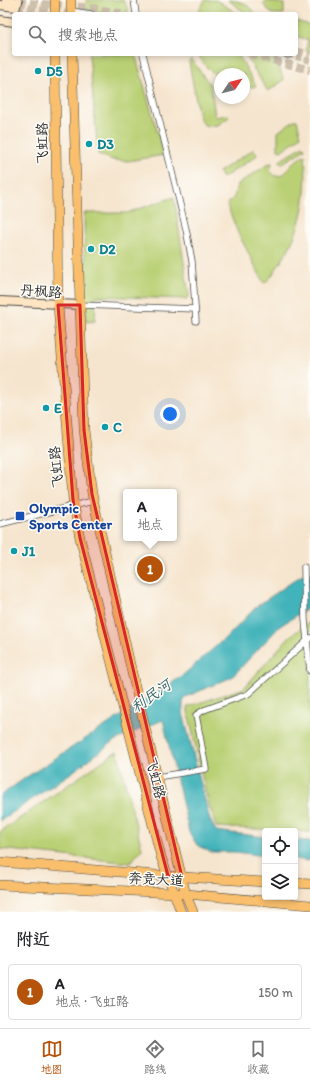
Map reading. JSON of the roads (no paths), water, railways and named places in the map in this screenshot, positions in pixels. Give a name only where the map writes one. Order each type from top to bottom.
[{"type":"main road","points":[[54,12],[55,0]]},
{"type":"main road","points":[[71,0],[71,12]]},
{"type":"main road","name":"飞虹路","points":[[55,56],[58,305],[74,506],[80,538],[168,876],[182,912]]},
{"type":"main road","name":"飞虹路","points":[[72,56],[84,430],[93,501],[146,732],[186,895],[193,912]]},
{"type":"main road","name":"奔竞大道","points":[[0,862],[168,876],[262,882]]},
{"type":"main road","points":[[298,883],[310,884]]},
{"type":"main road","name":"奔竞大道","points":[[0,885],[175,894],[310,905]]},
{"type":"street","points":[[0,5],[17,5],[6,0]]},
{"type":"street","points":[[134,0],[136,12]]},
{"type":"street","points":[[0,20],[12,22]]},
{"type":"street","points":[[143,56],[192,261],[196,321]]},
{"type":"street","name":"丹枫路","points":[[0,301],[80,306]]},
{"type":"street","points":[[80,306],[195,309]]},
{"type":"street","points":[[0,524],[93,501]]},
{"type":"street","points":[[304,567],[305,620],[308,638],[310,672]]},
{"type":"street","points":[[157,777],[206,769],[196,715],[204,710],[248,694],[308,638]]},
{"type":"water","points":[[310,573],[310,607],[280,626],[232,677],[186,697],[183,702],[183,713],[210,820],[216,831],[262,837],[262,856],[235,852],[210,852],[197,845],[189,832],[163,720],[114,741],[71,773],[0,821],[0,796],[25,778],[182,676],[231,633],[257,606],[302,575]]},
{"type":"water","points":[[298,840],[310,841],[310,861],[298,859]]},
{"type":"tunnel","points":[[18,2],[92,8],[115,12]]},
{"type":"tunnel","points":[[16,7],[52,12]]},
{"type":"tunnel","points":[[298,52],[310,55]]},
{"type":"tunnel","points":[[258,56],[310,70]]},
{"type":"tunnel","points":[[292,56],[310,61]]},
{"type":"place","name":"D5","points":[[38,71]]},
{"type":"place","name":"D3","points":[[89,144]]},
{"type":"place","name":"D2","points":[[91,249]]},
{"type":"place","name":"E","points":[[46,408]]},
{"type":"place","name":"C","points":[[105,427]]},
{"type":"place","name":"Olympic Sports Center","points":[[20,516]]},
{"type":"place","name":"J1","points":[[14,551]]},
{"type":"place","name":"A","points":[[150,569]]},
{"type":"water label","name":"利民河","points":[[151,696]]}]
